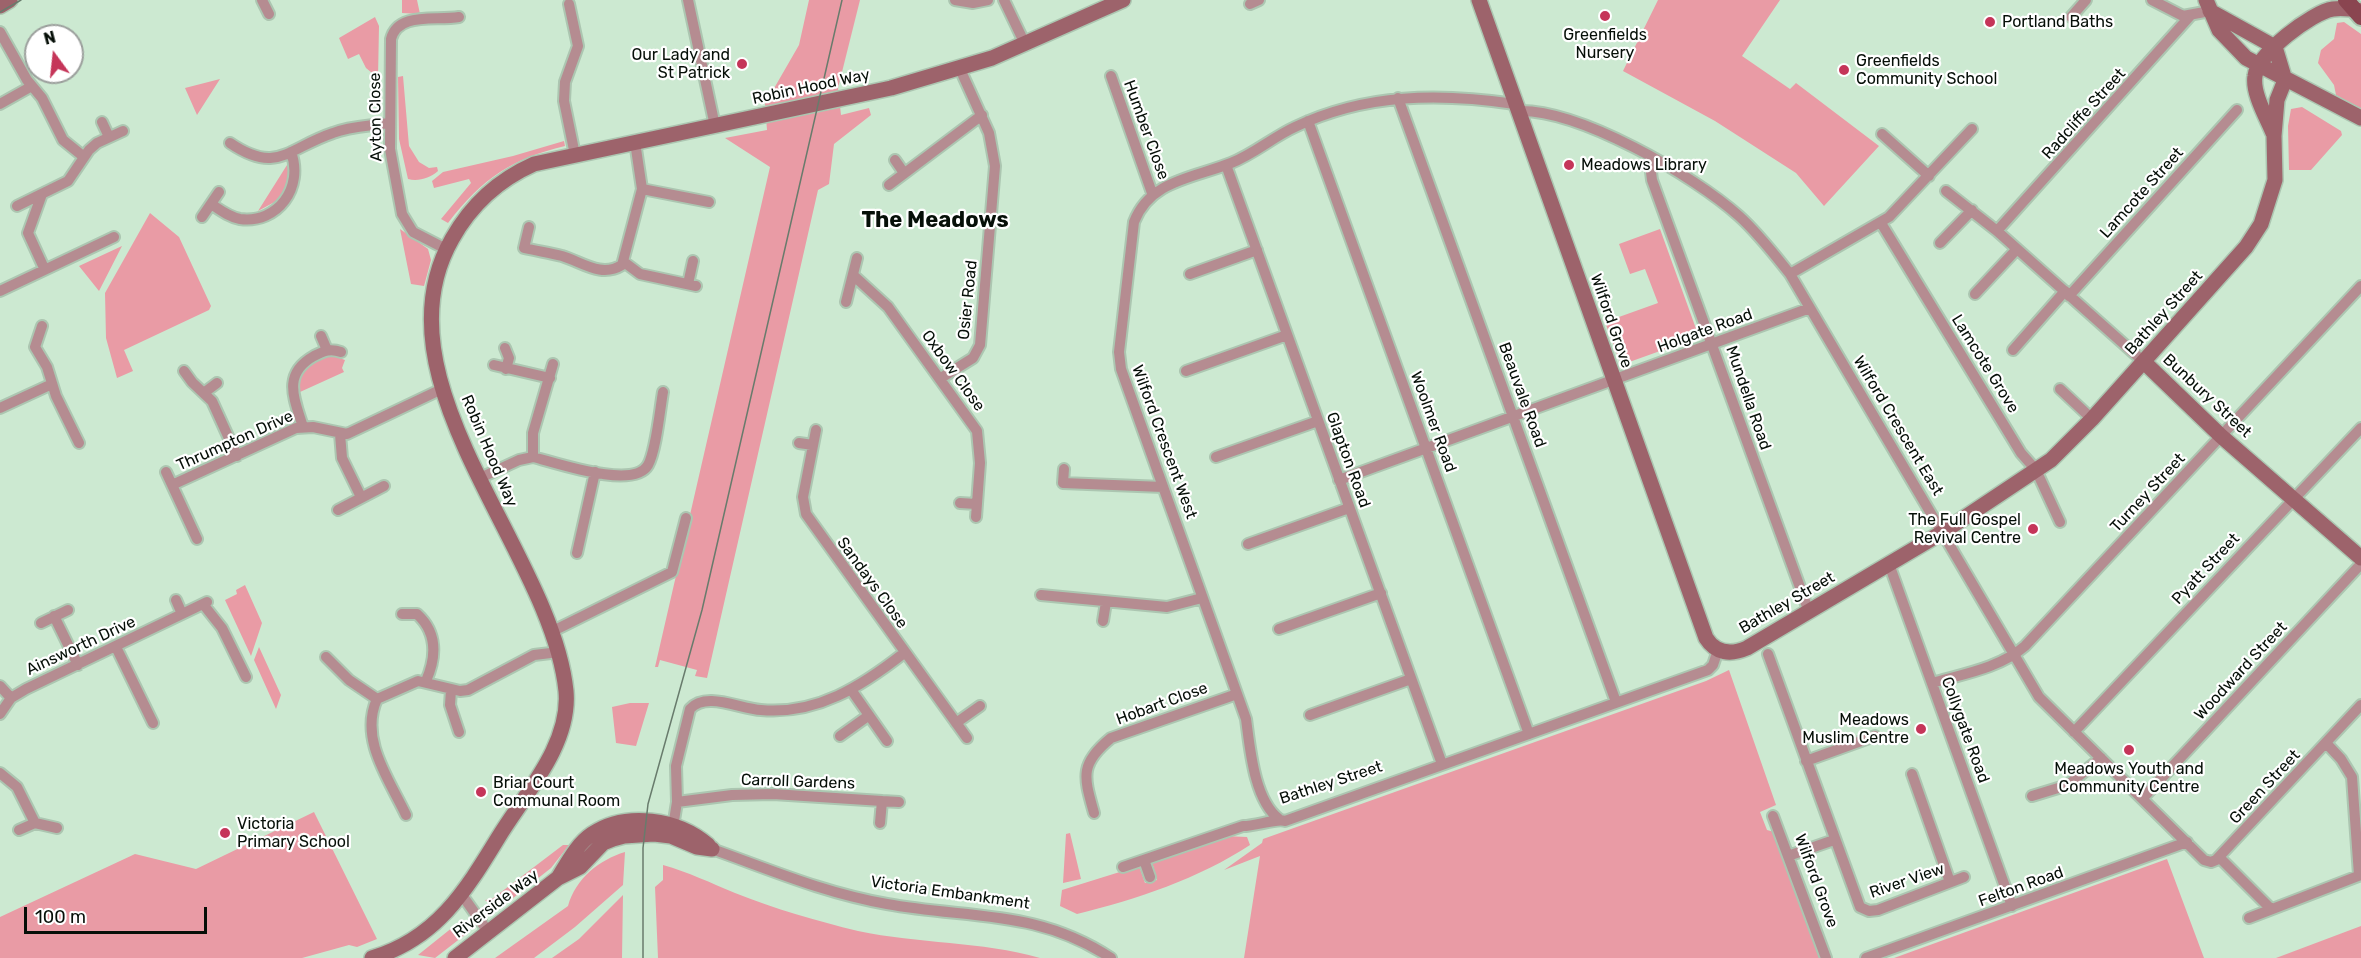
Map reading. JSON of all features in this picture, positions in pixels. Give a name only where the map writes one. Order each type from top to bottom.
[{"type":"street","points":[[0,6],[10,0]]},
{"type":"street","points":[[262,0],[269,14]]},
{"type":"street","points":[[688,0],[715,126]]},
{"type":"street","points":[[955,0],[973,3],[988,0]]},
{"type":"street","points":[[1004,0],[1025,44]]},
{"type":"street","name":"Robin Hood Way","points":[[372,958],[395,951],[417,939],[435,924],[462,895],[550,757],[564,713],[566,691],[553,631],[462,441],[444,388],[431,319],[435,283],[446,249],[460,224],[493,189],[534,164],[891,88],[960,69],[1025,44],[1123,0]]},
{"type":"street","name":"Wilford Grove","points":[[1479,0],[1706,638],[1718,650]]},
{"type":"street","points":[[2071,17],[2086,0]]},
{"type":"street","points":[[2152,0],[2173,13],[2183,16],[2191,15],[2208,5]]},
{"type":"street","points":[[569,4],[578,46],[566,82],[564,101],[575,154]]},
{"type":"street","points":[[2208,5],[2275,47],[2282,86]]},
{"type":"street","points":[[2208,5],[2219,30],[2232,46],[2282,86],[2361,118]]},
{"type":"street","points":[[2258,65],[2275,47],[2320,13],[2332,9],[2356,9]]},
{"type":"street","name":"Radcliffe Street","points":[[1997,231],[2191,15]]},
{"type":"street","name":"Ayton Close","points":[[446,249],[413,232],[404,220],[392,164],[388,123],[391,39],[396,26],[409,20],[459,17]]},
{"type":"street","points":[[0,32],[32,86],[42,98],[63,140],[84,157]]},
{"type":"street","name":"Bathley Street","points":[[2258,65],[2254,83],[2274,136]]},
{"type":"street","name":"Osier Road","points":[[941,378],[973,358],[980,345],[995,166],[992,140],[960,69]]},
{"type":"street","name":"Humber Close","points":[[1111,76],[1152,193]]},
{"type":"street","points":[[0,104],[32,86]]},
{"type":"street","name":"Bathley Street","points":[[1124,867],[1244,826],[1263,825],[1279,819],[1285,821],[1708,670],[1713,665],[1718,650],[1730,653],[1747,648],[1943,532],[2036,470],[2069,444],[2092,419],[2246,247],[2261,224],[2275,180],[2274,136],[2282,86]]},
{"type":"street","points":[[1152,193],[1226,165],[1308,121],[1356,105],[1398,98],[1464,97],[1516,108]]},
{"type":"street","name":"Beauvale Road","points":[[1398,98],[1616,702]]},
{"type":"street","name":"Wilford Crescent East","points":[[1516,108],[1568,120],[1656,161],[1702,189],[1740,217],[1790,274],[1943,532],[2013,656],[2043,702],[2187,842]]},
{"type":"street","name":"Lamcote Street","points":[[2013,350],[2237,111]]},
{"type":"street","points":[[889,185],[982,115]]},
{"type":"street","name":"Woolmer Road","points":[[1308,121],[1529,734]]},
{"type":"street","points":[[102,122],[110,137]]},
{"type":"street","points":[[230,143],[261,159],[276,158],[338,131],[388,123]]},
{"type":"street","points":[[1790,274],[1881,223],[1972,129]]},
{"type":"street","points":[[17,206],[68,181],[84,157],[97,143],[123,131]]},
{"type":"street","points":[[1882,134],[1929,176]]},
{"type":"street","points":[[529,227],[524,248],[565,257],[594,269],[611,270],[624,262],[642,189],[635,142]]},
{"type":"street","points":[[211,204],[230,216],[248,219],[281,205],[295,182],[296,171],[291,152]]},
{"type":"street","points":[[895,160],[904,173]]},
{"type":"street","name":"Mundella Road","points":[[1656,161],[1651,172],[1652,180],[1809,612]]},
{"type":"street","name":"Glapton Road","points":[[1226,165],[1442,764]]},
{"type":"street","points":[[642,189],[709,202]]},
{"type":"street","name":"Bunbury Street","points":[[1946,191],[1997,231],[2144,362],[2221,436],[2361,558]]},
{"type":"street","points":[[202,217],[219,192]]},
{"type":"street","name":"Wilford Crescent West","points":[[1152,193],[1141,206],[1134,222],[1119,362],[1246,719],[1252,764],[1258,782],[1269,808],[1279,819]]},
{"type":"street","points":[[42,194],[28,233],[44,268]]},
{"type":"street","points":[[1940,243],[1972,210]]},
{"type":"street","name":"Lamcote Grove","points":[[1881,223],[2021,453],[2036,470],[2060,522]]},
{"type":"street","points":[[0,291],[44,268],[114,237]]},
{"type":"street","points":[[1975,294],[2017,249]]},
{"type":"street","points":[[1190,274],[1257,250]]},
{"type":"street","points":[[846,302],[857,258]]},
{"type":"street","points":[[624,262],[640,274],[692,285],[693,261]]},
{"type":"street","name":"Oxbow Close","points":[[853,275],[888,307],[941,378],[978,435],[980,463],[976,517]]},
{"type":"street","name":"Turney Street","points":[[1932,683],[2013,656],[2361,286]]},
{"type":"street","name":"Holgate Road","points":[[1339,480],[1810,308]]},
{"type":"street","points":[[42,326],[34,344],[48,367],[52,384],[79,443]]},
{"type":"street","points":[[1186,371],[1287,335]]},
{"type":"street","points":[[321,336],[327,350]]},
{"type":"street","points":[[505,348],[509,358],[506,369]]},
{"type":"street","points":[[303,426],[294,397],[295,372],[299,366],[327,350],[341,352]]},
{"type":"street","points":[[533,458],[534,433],[553,364]]},
{"type":"street","points":[[494,365],[550,378]]},
{"type":"street","points":[[184,371],[212,401],[237,456]]},
{"type":"street","points":[[205,392],[217,383]]},
{"type":"street","points":[[0,408],[52,384]]},
{"type":"street","points":[[361,497],[342,458],[340,434],[356,430],[444,388]]},
{"type":"street","points":[[2060,389],[2092,419]]},
{"type":"street","points":[[480,478],[519,460],[533,458],[595,472],[633,476],[647,466],[663,392]]},
{"type":"street","points":[[1216,457],[1318,421]]},
{"type":"street","name":"Thrumpton Drive","points":[[172,485],[303,426],[340,434]]},
{"type":"street","name":"Pyatt Street","points":[[2074,732],[2361,428]]},
{"type":"street","name":"Sandays Close","points":[[816,430],[803,497],[804,510],[815,530],[967,738]]},
{"type":"street","points":[[799,443],[813,445]]},
{"type":"street","points":[[1064,469],[1063,483],[1163,487]]},
{"type":"street","name":"Thrumpton Drive","points":[[166,472],[197,539]]},
{"type":"street","points":[[577,553],[595,472]]},
{"type":"street","points":[[338,510],[384,486]]},
{"type":"street","points":[[960,503],[976,504]]},
{"type":"street","points":[[1248,544],[1349,508]]},
{"type":"street","points":[[553,631],[672,572],[686,518]]},
{"type":"street","name":"Collygate Road","points":[[1889,564],[2012,906]]},
{"type":"street","name":"Woodward Street","points":[[2143,798],[2361,564]]},
{"type":"street","points":[[1279,629],[1381,593]]},
{"type":"street","points":[[1041,595],[1167,607],[1202,598]]},
{"type":"street","points":[[176,600],[182,614]]},
{"type":"street","points":[[1103,621],[1106,602]]},
{"type":"street","name":"Ainsworth Drive","points":[[10,698],[205,603],[222,628],[246,677]]},
{"type":"street","points":[[41,623],[68,610]]},
{"type":"street","points":[[402,614],[417,614],[431,635],[434,663],[426,681]]},
{"type":"street","points":[[54,616],[78,665]]},
{"type":"street","points":[[116,647],[153,723]]},
{"type":"street","points":[[405,815],[370,737],[371,717],[377,699],[410,683],[426,681],[451,690],[460,691],[473,688],[534,656],[559,652]]},
{"type":"street","points":[[672,830],[677,802],[676,766],[690,710],[695,704],[706,701],[760,710],[805,707],[852,691],[904,653]]},
{"type":"street","name":"River View","points":[[1768,654],[1854,898],[1864,909],[1878,910],[1964,877]]},
{"type":"street","points":[[326,657],[350,680],[377,699]]},
{"type":"street","points":[[1310,715],[1411,679]]},
{"type":"street","points":[[0,686],[10,698],[0,714]]},
{"type":"street","points":[[451,690],[452,714],[459,732]]},
{"type":"street","points":[[852,691],[887,741]]},
{"type":"street","name":"Hobart Close","points":[[1094,813],[1084,780],[1090,757],[1111,738],[1237,694]]},
{"type":"street","name":"Green Street","points":[[2219,857],[2361,705]]},
{"type":"street","points":[[956,723],[980,706]]},
{"type":"street","points":[[840,736],[868,716]]},
{"type":"street","points":[[1806,761],[1875,736]]},
{"type":"street","points":[[2248,918],[2360,875],[2352,777],[2342,759],[2326,744]]},
{"type":"street","points":[[2032,796],[2068,785],[2101,758]]},
{"type":"street","points":[[0,773],[17,787],[35,823]]},
{"type":"street","points":[[1912,774],[1950,882]]},
{"type":"street","name":"Carroll Gardens","points":[[677,802],[732,795],[773,794],[899,802]]},
{"type":"street","points":[[880,824],[882,801]]},
{"type":"street","name":"Wilford Grove","points":[[1773,816],[1826,958]]},
{"type":"street","name":"Riverside Way","points":[[455,958],[558,878],[581,844],[603,828],[638,821],[672,830],[691,838]]},
{"type":"street","points":[[19,830],[35,823],[57,828]]},
{"type":"street","name":"Victoria Embankment","points":[[691,838],[697,847],[712,849],[778,876],[832,892],[888,905],[1012,918],[1040,924],[1112,958]]},
{"type":"street","points":[[1788,856],[1834,840]]},
{"type":"street","points":[[2187,842],[2207,862],[2214,862],[2219,857],[2271,909]]},
{"type":"street","name":"Felton Road","points":[[1866,958],[2187,842]]},
{"type":"street","points":[[1144,860],[1150,877]]},
{"type":"street","points":[[462,895],[489,933]]},
{"type":"shaded area","points":[[402,0],[417,0],[420,14],[402,13]]},
{"type":"shaded area","points":[[809,0],[860,0],[838,88],[841,115],[869,108],[871,115],[834,144],[829,184],[818,190],[707,678],[695,676],[697,670],[660,660],[658,667],[655,667],[770,167],[725,138],[767,130],[765,104],[799,45]]},
{"type":"shaded area","points":[[1658,0],[1780,0],[1742,56],[1790,89],[1796,83],[1879,146],[1824,206],[1796,173],[1715,121],[1623,71]]},
{"type":"shaded area","points":[[375,17],[379,26],[378,78],[366,68],[359,54],[348,59],[339,38]]},
{"type":"shaded area","points":[[2344,22],[2361,34],[2361,109],[2336,95],[2334,85],[2318,63],[2321,50],[2334,39],[2337,23]]},
{"type":"shaded area","points":[[403,76],[409,146],[419,162],[429,168],[437,167],[438,171],[420,180],[408,179],[399,139],[398,77]]},
{"type":"shaded area","points":[[220,79],[197,115],[185,88]]},
{"type":"shaded area","points":[[2302,107],[2341,131],[2342,135],[2311,170],[2289,170],[2288,126],[2291,109]]},
{"type":"shaded area","points":[[564,141],[565,146],[529,157],[499,172],[473,194],[448,223],[441,219],[471,183],[469,179],[434,188],[432,181],[443,172],[513,156]]},
{"type":"shaded area","points":[[287,165],[291,179],[280,199],[258,211]]},
{"type":"shaded area","points":[[150,213],[179,237],[211,306],[209,310],[124,350],[133,371],[117,378],[106,338],[105,293]]},
{"type":"shaded area","points":[[400,229],[428,249],[431,260],[424,286],[411,284]]},
{"type":"shaded area","points":[[1660,229],[1699,337],[1621,365],[1605,322],[1658,303],[1645,269],[1630,274],[1619,244]]},
{"type":"shaded area","points":[[122,246],[99,291],[79,266]]},
{"type":"shaded area","points":[[331,355],[345,360],[342,368],[344,372],[300,392],[300,373]]},
{"type":"shaded area","points":[[245,585],[262,623],[251,656],[225,600],[237,594],[236,590]]},
{"type":"shaded area","points":[[259,647],[281,695],[276,709],[254,660]]},
{"type":"shaded area","points":[[1729,670],[1776,805],[1760,812],[1767,830],[1774,832],[1820,958],[1244,958],[1260,856],[1224,870],[1262,843],[1263,839],[1706,681]]},
{"type":"shaded area","points":[[630,703],[649,703],[636,746],[616,743],[612,707]]},
{"type":"shaded area","name":"Victoria Primary School","points":[[314,812],[377,939],[357,947],[349,945],[302,958],[0,958],[0,917],[135,854],[196,869]]},
{"type":"shaded area","points":[[1070,833],[1081,879],[1063,883],[1066,834]]},
{"type":"shaded area","points":[[1224,836],[1247,837],[1250,845],[1189,878],[1144,895],[1077,914],[1060,906],[1062,890],[1139,866],[1145,883],[1157,880],[1152,862]]},
{"type":"shaded area","points":[[563,845],[569,845],[551,868],[503,906],[496,909],[485,900],[492,899]]},
{"type":"shaded area","points":[[625,852],[623,885],[575,927],[534,958],[495,958],[568,906],[577,887],[598,865]]},
{"type":"shaded area","points":[[2167,859],[2204,958],[1894,958]]},
{"type":"shaded area","points":[[663,865],[765,904],[858,931],[995,948],[1040,958],[658,958],[655,887],[663,880]]},
{"type":"shaded area","points":[[623,895],[622,958],[552,958],[579,939]]},
{"type":"shaded area","points":[[464,922],[468,928],[466,934],[435,958],[418,955],[458,923]]},
{"type":"shaded area","points":[[2361,926],[2361,958],[2276,958]]},
{"type":"tram line","points":[[0,12],[21,0]]},
{"type":"tram line","points":[[643,958],[643,848],[648,804],[702,610],[842,0]]},
{"type":"place","name":"Greenfields Nursery","points":[[1605,16]]},
{"type":"place","name":"Portland Baths","points":[[1990,22]]},
{"type":"place","name":"Our Lady and St Patrick","points":[[742,64]]},
{"type":"place","name":"Greenfields Community School","points":[[1844,70]]},
{"type":"place","name":"Meadows Library","points":[[1569,165]]},
{"type":"place","name":"The Full Gospel Revival Centre","points":[[2033,529]]},
{"type":"place","name":"Meadows Muslim Centre","points":[[1921,729]]},
{"type":"place","name":"Meadows Youth and Community Centre","points":[[2129,750]]},
{"type":"place","name":"Briar Court Communal Room","points":[[481,792]]},
{"type":"place","name":"Victoria Primary School","points":[[225,833]]},
{"type":"district","name":"The Meadows","points":[[935,221]]}]
